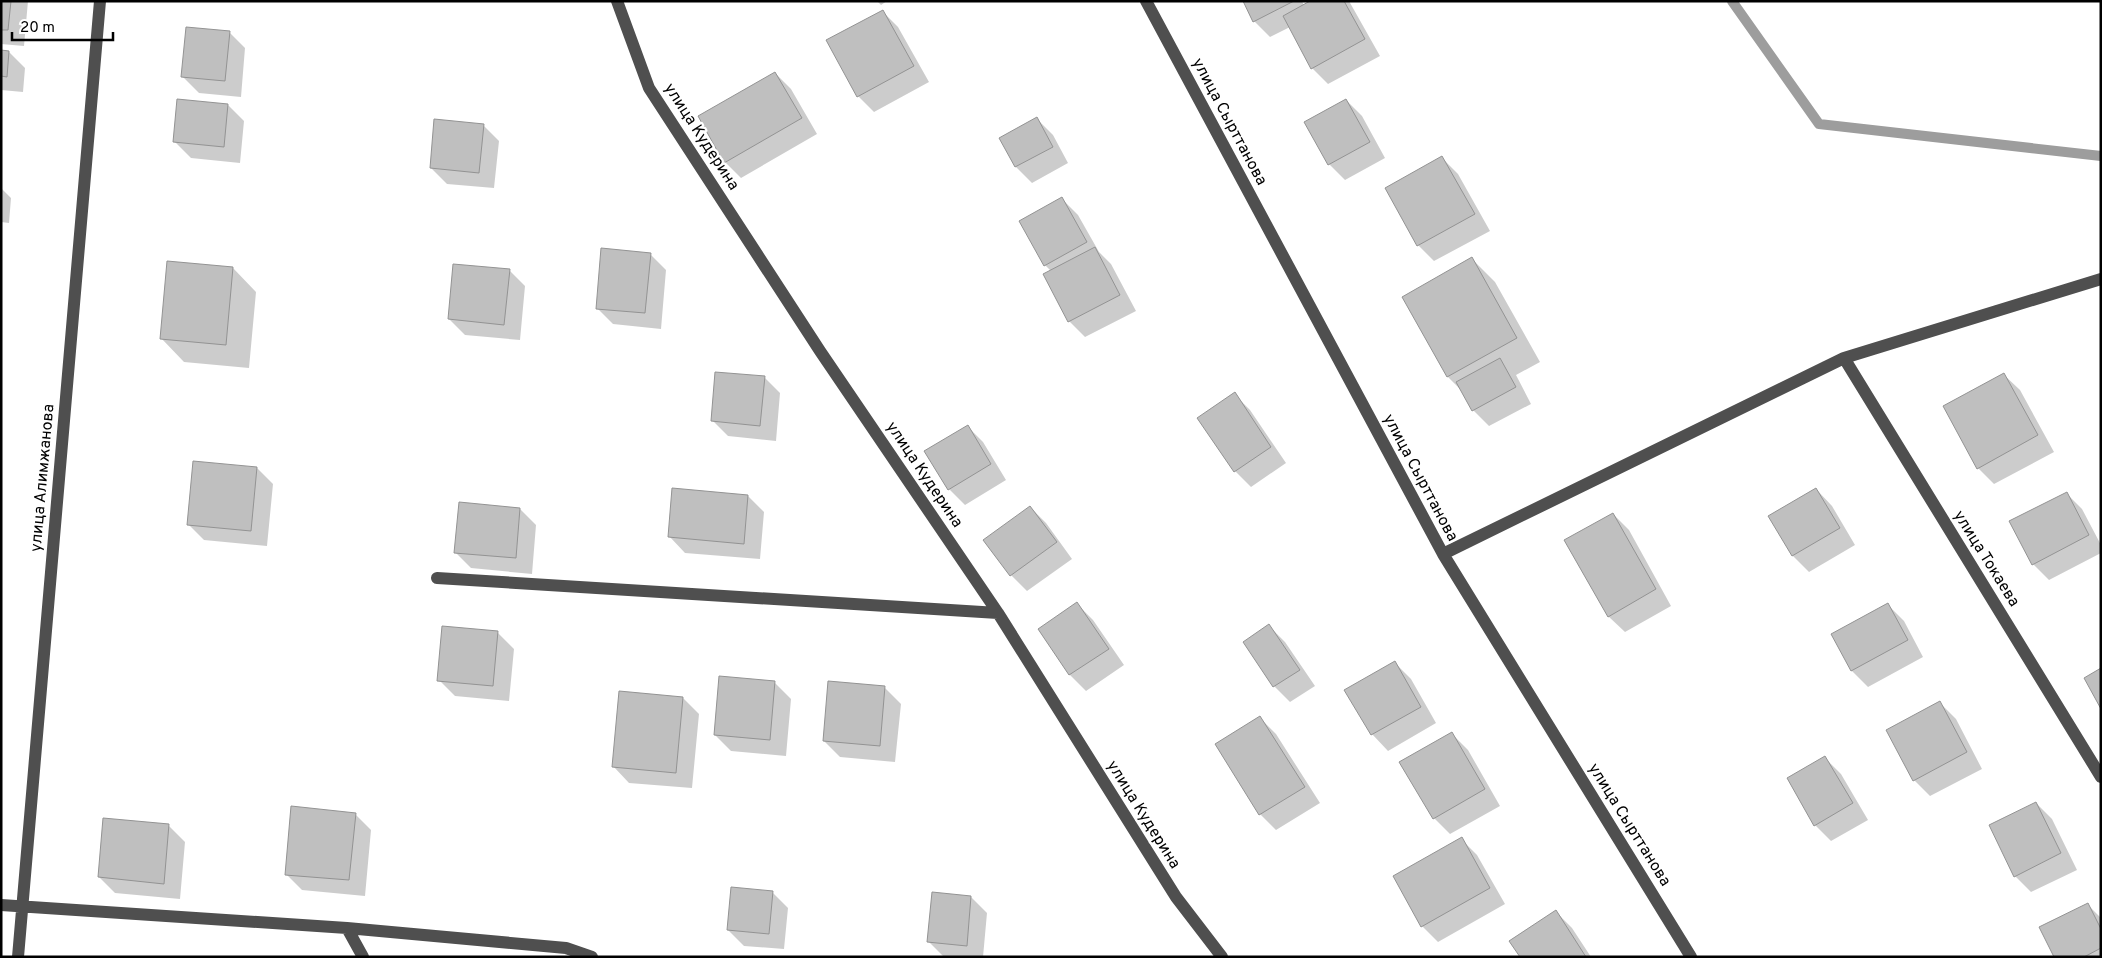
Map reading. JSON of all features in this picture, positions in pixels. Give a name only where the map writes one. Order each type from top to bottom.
[{"type":"street","name":"улица Алимжанова","points":[[18,957],[100,1]]},
{"type":"street","name":"улица Кудерина","points":[[616,1],[649,88],[820,351],[998,613],[1176,897],[1222,957]]},
{"type":"street","name":"улица Сырттанова","points":[[1146,1],[1443,554],[1691,957]]},
{"type":"street","points":[[1443,554],[1844,358],[2101,279]]},
{"type":"street","name":"улица Токаева","points":[[1844,358],[2101,777]]},
{"type":"street","points":[[437,578],[998,613]]},
{"type":"street","points":[[1,905],[23,908],[347,928],[566,948],[592,957]]},
{"type":"street","points":[[347,928],[363,957]]},
{"type":"building","points":[[1,1],[11,1],[8,30],[1,30]]},
{"type":"building","points":[[1243,1],[1294,1],[1253,22]]},
{"type":"building","points":[[1310,1],[1344,1],[1365,39],[1311,69],[1283,16]]},
{"type":"building","points":[[883,10],[914,66],[857,97],[826,40]]},
{"type":"building","points":[[186,27],[230,31],[225,81],[181,77]]},
{"type":"building","points":[[1,50],[9,51],[7,77],[1,76]]},
{"type":"building","points":[[775,72],[802,118],[724,163],[698,116]]},
{"type":"building","points":[[177,99],[228,104],[224,147],[173,142]]},
{"type":"building","points":[[1346,99],[1370,142],[1328,165],[1304,122]]},
{"type":"building","points":[[1037,117],[1053,147],[1015,167],[999,138]]},
{"type":"building","points":[[434,119],[484,124],[479,173],[430,168]]},
{"type":"building","points":[[1442,156],[1475,214],[1417,246],[1385,188]]},
{"type":"building","points":[[1062,197],[1087,242],[1044,266],[1019,221]]},
{"type":"building","points":[[1095,247],[1120,295],[1068,322],[1043,274]]},
{"type":"building","points":[[601,248],[651,253],[645,313],[596,309]]},
{"type":"building","points":[[1472,257],[1517,338],[1447,377],[1402,297]]},
{"type":"building","points":[[167,261],[233,267],[226,345],[160,339]]},
{"type":"building","points":[[453,264],[510,269],[504,325],[448,319]]},
{"type":"building","points":[[1500,358],[1516,387],[1472,411],[1456,382]]},
{"type":"building","points":[[715,372],[765,376],[760,426],[711,421]]},
{"type":"building","points":[[2004,373],[2038,435],[1977,469],[1943,406]]},
{"type":"building","points":[[1235,392],[1271,447],[1234,472],[1197,418]]},
{"type":"building","points":[[968,425],[991,464],[948,490],[924,451]]},
{"type":"building","points":[[193,461],[257,467],[251,531],[187,525]]},
{"type":"building","points":[[672,488],[748,495],[744,544],[668,537]]},
{"type":"building","points":[[1816,488],[1840,528],[1792,556],[1768,516]]},
{"type":"building","points":[[2067,492],[2089,535],[2032,565],[2009,521]]},
{"type":"building","points":[[459,502],[520,508],[516,558],[454,553]]},
{"type":"building","points":[[1030,506],[1057,542],[1010,576],[983,540]]},
{"type":"building","points":[[1613,513],[1656,589],[1608,617],[1564,540]]},
{"type":"building","points":[[1077,602],[1109,649],[1069,675],[1038,629]]},
{"type":"building","points":[[1888,603],[1908,640],[1851,671],[1831,634]]},
{"type":"building","points":[[1269,624],[1300,670],[1273,687],[1243,642]]},
{"type":"building","points":[[442,626],[498,631],[493,686],[437,681]]},
{"type":"building","points":[[1395,661],[1421,707],[1371,735],[1344,690]]},
{"type":"building","points":[[2101,668],[2101,709],[2084,678]]},
{"type":"building","points":[[719,676],[775,681],[770,740],[714,735]]},
{"type":"building","points":[[828,681],[885,686],[880,746],[823,741]]},
{"type":"building","points":[[619,691],[683,697],[676,773],[612,767]]},
{"type":"building","points":[[1940,701],[1967,752],[1913,781],[1886,730]]},
{"type":"building","points":[[1260,716],[1305,787],[1259,815],[1215,744]]},
{"type":"building","points":[[1452,732],[1485,789],[1433,819],[1399,762]]},
{"type":"building","points":[[1825,756],[1853,803],[1814,826],[1787,778]]},
{"type":"building","points":[[2036,802],[2061,853],[2014,877],[1989,825]]},
{"type":"building","points":[[291,806],[356,813],[349,880],[285,875]]},
{"type":"building","points":[[103,818],[169,824],[164,884],[98,877]]},
{"type":"building","points":[[1462,837],[1490,888],[1421,927],[1393,876]]},
{"type":"building","points":[[731,887],[773,891],[769,934],[727,930]]},
{"type":"building","points":[[932,892],[971,896],[967,946],[927,942]]},
{"type":"building","points":[[2088,903],[2101,929],[2101,948],[2084,957],[2054,957],[2039,927]]},
{"type":"building","points":[[1556,910],[1586,957],[1520,957],[1509,941]]},
{"type":"waterway","points":[[1732,1],[1819,124],[2101,156]]}]
